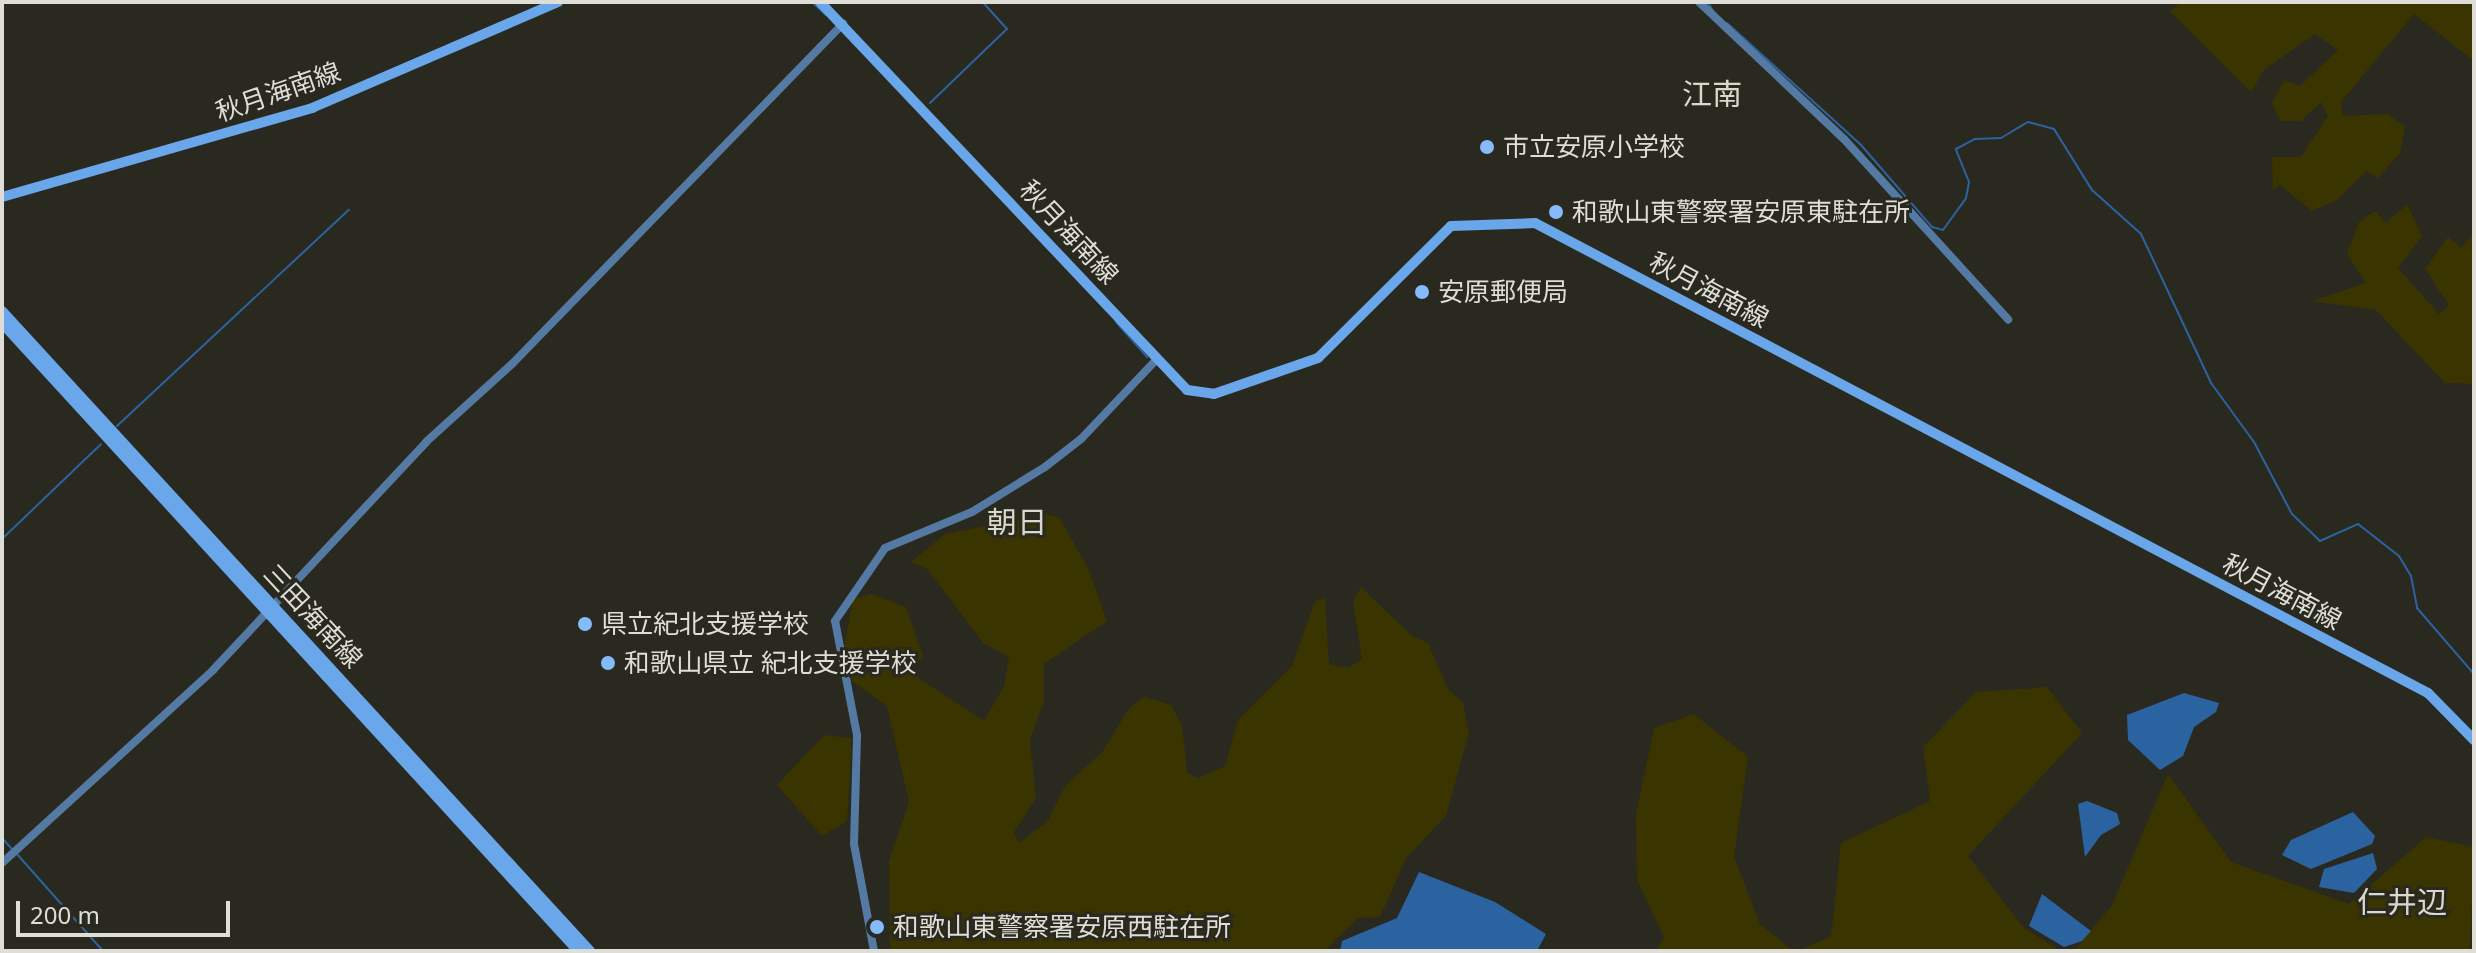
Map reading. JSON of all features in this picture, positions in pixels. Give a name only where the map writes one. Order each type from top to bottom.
[{"type":"main road","name":"秋月海南線","points":[[2,197],[312,108],[558,2]]},
{"type":"main road","name":"秋月海南線","points":[[820,2],[1187,390],[1214,394],[1307,364],[1327,352],[1451,226],[1535,223],[2428,693],[2474,740]]},
{"type":"main road","name":"三田海南線","points":[[2,311],[578,951]]},
{"type":"main road","name":"三田海南線","points":[[2,323],[590,951]]},
{"type":"street","points":[[1699,2],[1844,139],[2008,319]]},
{"type":"street","points":[[2,863],[272,610],[426,442],[512,364],[843,24]]},
{"type":"street","points":[[874,951],[854,844],[857,735],[835,621],[885,548],[972,512],[1045,467],[1081,439],[1156,360]]},
{"type":"shaded area","points":[[2181,2],[2474,2],[2474,61],[2414,14],[2341,102],[2343,116],[2388,114],[2405,127],[2400,153],[2378,178],[2366,171],[2337,200],[2312,211],[2280,185],[2273,190],[2272,157],[2301,157],[2328,116],[2321,102],[2301,121],[2280,121],[2272,103],[2284,80],[2300,86],[2338,50],[2315,34],[2264,70],[2251,92],[2170,11]]},
{"type":"shaded area","points":[[2407,204],[2422,236],[2398,268],[2439,314],[2449,305],[2425,269],[2448,237],[2461,248],[2474,233],[2474,384],[2445,383],[2376,310],[2312,301],[2366,283],[2347,254],[2359,222],[2375,211],[2386,223]]},
{"type":"shaded area","points":[[1044,514],[1059,517],[1088,568],[1107,621],[1044,664],[1044,701],[1030,739],[1036,798],[1014,832],[1019,843],[1047,822],[1065,786],[1102,752],[1130,707],[1145,697],[1171,705],[1182,725],[1187,772],[1197,778],[1225,766],[1238,720],[1292,666],[1315,601],[1325,598],[1329,664],[1348,668],[1362,659],[1353,602],[1361,587],[1412,636],[1428,643],[1448,689],[1463,703],[1469,733],[1446,816],[1406,858],[1380,917],[1358,918],[1324,951],[890,950],[889,861],[909,802],[887,706],[852,681],[844,648],[853,599],[872,594],[906,607],[923,656],[913,666],[920,679],[984,721],[1004,686],[1009,657],[983,643],[927,569],[911,562],[945,534]]},
{"type":"shaded area","points":[[2047,687],[2082,733],[1968,856],[2024,928],[2060,951],[1798,951],[1831,936],[1841,843],[1930,801],[1923,747],[1976,692]]},
{"type":"shaded area","points":[[1694,714],[1748,757],[1734,857],[1760,924],[1793,951],[1656,951],[1664,937],[1637,880],[1636,814],[1654,728]]},
{"type":"shaded area","points":[[824,735],[851,738],[851,756],[847,821],[822,836],[777,785]]},
{"type":"shaded area","points":[[2168,774],[2231,862],[2349,904],[2426,837],[2474,847],[2470,951],[2074,951],[2112,905]]},
{"type":"water","points":[[2184,693],[2219,703],[2216,712],[2194,727],[2183,756],[2160,770],[2128,740],[2127,715]]},
{"type":"water","points":[[2087,801],[2117,813],[2120,824],[2101,835],[2085,857],[2078,804]]},
{"type":"water","points":[[2353,812],[2375,836],[2372,844],[2311,869],[2282,855],[2291,840]]},
{"type":"water","points":[[2373,853],[2377,869],[2354,893],[2319,887],[2324,869]]},
{"type":"water","points":[[1419,872],[1495,902],[1546,934],[1537,951],[1340,951],[1342,941],[1397,918]]},
{"type":"water","points":[[2042,894],[2091,931],[2082,941],[2064,947],[2029,926]]},
{"type":"waterway","points":[[812,2],[826,15]]},
{"type":"waterway","points":[[930,103],[1007,29],[983,2]]},
{"type":"waterway","points":[[1708,2],[1713,11]]},
{"type":"waterway","points":[[1727,23],[1861,145],[1932,227],[1943,230],[1966,198],[1969,182],[1956,149],[1975,139],[2001,138],[2028,122],[2054,129],[2092,190],[2141,234],[2211,383],[2254,442],[2292,514],[2320,541],[2358,524],[2399,556],[2411,576],[2417,608],[2474,674]]},
{"type":"waterway","points":[[117,426],[349,210]]},
{"type":"waterway","points":[[1116,322],[1147,357]]},
{"type":"waterway","points":[[2,539],[101,444]]},
{"type":"waterway","points":[[2,838],[12,849]]},
{"type":"waterway","points":[[16,853],[103,951]]},
{"type":"place","name":"市立安原小学校","points":[[1487,147]]},
{"type":"place","name":"和歌山東警察署安原東駐在所","points":[[1556,212]]},
{"type":"place","name":"安原郵便局","points":[[1422,292]]},
{"type":"place","name":"県立紀北支援学校","points":[[585,624]]},
{"type":"place","name":"和歌山県立 紀北支援学校","points":[[608,663]]},
{"type":"place","name":"和歌山東警察署安原西駐在所","points":[[877,927]]},
{"type":"district","name":"江南","points":[[1712,94]]},
{"type":"district","name":"朝日","points":[[1017,522]]},
{"type":"district","name":"仁井辺","points":[[2402,902]]}]
